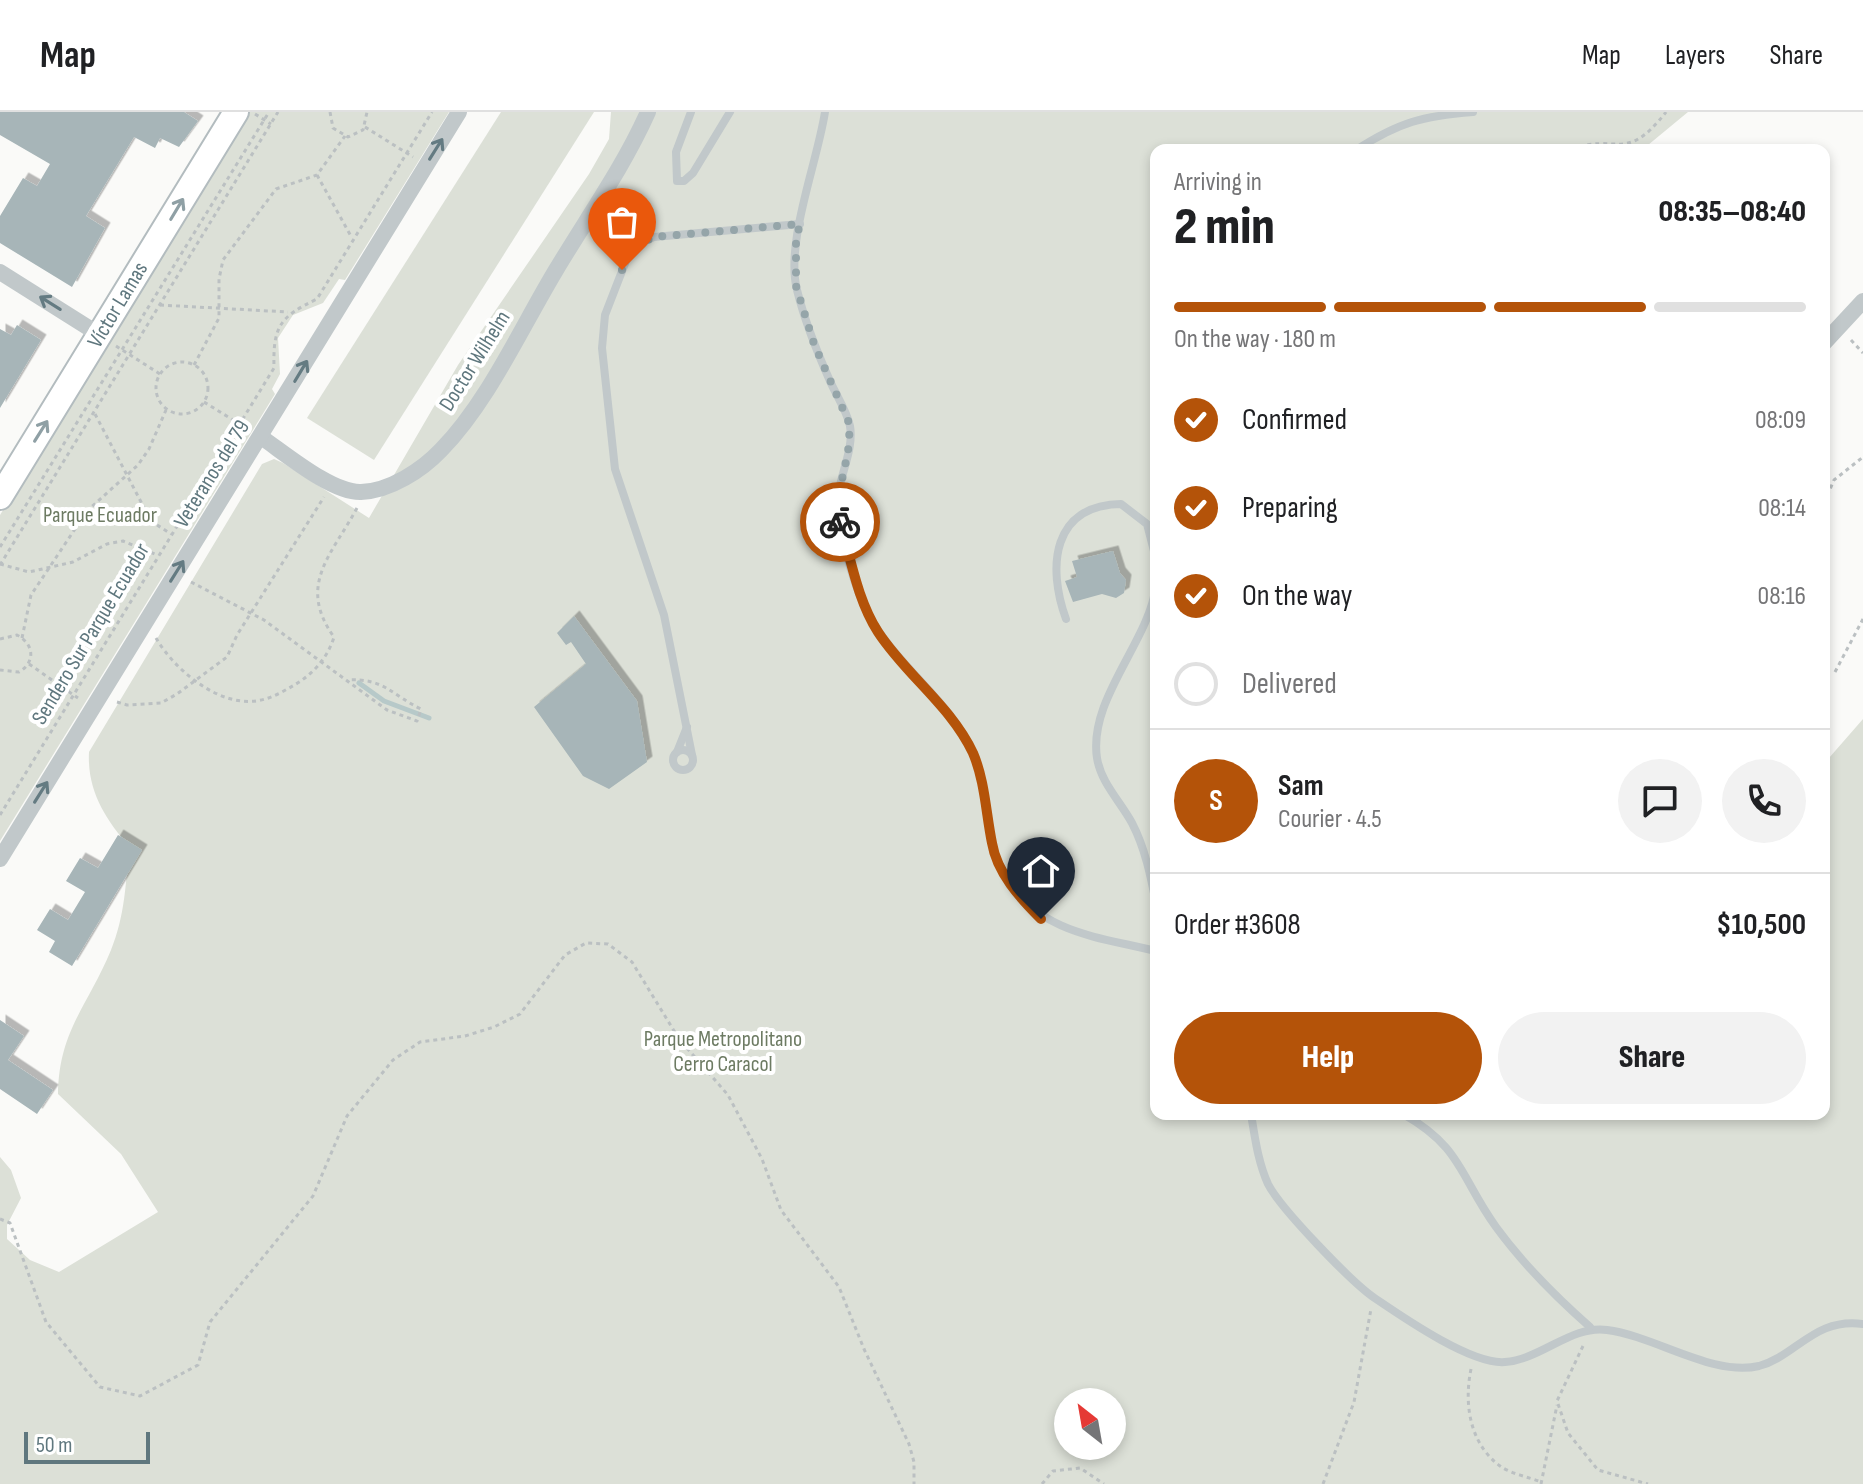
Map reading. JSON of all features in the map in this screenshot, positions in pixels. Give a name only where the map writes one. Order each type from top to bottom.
[{"type":"main road","name":"Víctor Lamas","points":[[0,497],[236,113]]},
{"type":"street","name":"Veteranos del 79","points":[[0,859],[459,112]]},
{"type":"street","name":"Doctor Wilhelm","points":[[366,492],[413,473],[453,437],[606,190],[648,112]]},
{"type":"street","points":[[0,272],[100,335]]},
{"type":"street","points":[[1830,338],[1863,301]]},
{"type":"street","points":[[261,437],[333,484],[350,492],[366,492]]},
{"type":"lane","points":[[691,112],[676,152],[677,181],[684,181],[693,173],[730,112]]},
{"type":"lane","points":[[825,112],[819,154],[796,240],[796,286],[814,344],[850,425],[848,452],[838,498],[840,522],[862,601],[879,634],[953,721],[973,754],[989,814],[992,846],[1018,896],[1041,919],[1068,931],[1150,950]]},
{"type":"lane","points":[[1365,144],[1392,127],[1423,116],[1473,112]]},
{"type":"lane","points":[[688,726],[674,766],[684,771],[693,763],[692,755],[688,726],[664,615],[615,469],[602,348],[605,315],[631,248],[654,237],[800,224]]},
{"type":"lane","points":[[1066,619],[1058,589],[1058,552],[1062,534],[1075,518],[1090,508],[1121,504],[1147,524],[1150,536]]},
{"type":"lane","points":[[1150,606],[1109,698],[1097,756],[1102,777],[1142,845],[1150,879]]},
{"type":"lane","points":[[677,752],[683,750],[692,755]]},
{"type":"lane","points":[[1252,1120],[1259,1158],[1269,1186],[1292,1216],[1374,1298],[1474,1356],[1505,1362],[1539,1352],[1590,1327]]},
{"type":"lane","points":[[1414,1120],[1433,1131],[1455,1158],[1496,1227],[1555,1296],[1590,1327],[1630,1333],[1730,1369],[1761,1366],[1820,1329],[1863,1324]]},
{"type":"path","points":[[0,547],[269,112]]},
{"type":"path","points":[[157,555],[123,541],[107,544],[73,562],[29,572],[0,564],[278,112]]},
{"type":"path","points":[[330,112],[333,128],[345,136],[359,134],[365,127],[367,112]]},
{"type":"path","points":[[160,305],[289,312],[317,299],[432,112]]},
{"type":"path","points":[[1631,144],[1653,129],[1666,112]]},
{"type":"path","points":[[236,113],[271,124]]},
{"type":"path","points":[[365,127],[427,164]]},
{"type":"path","points":[[194,365],[214,331],[221,307],[220,268],[276,189],[317,175],[345,136]]},
{"type":"path","points":[[317,175],[353,240],[368,260]]},
{"type":"path","name":"Sendero Sur Parque Ecuador","points":[[0,815],[274,368],[273,338],[289,312]]},
{"type":"path","points":[[1840,329],[1863,353]]},
{"type":"path","points":[[100,335],[160,374]]},
{"type":"path","points":[[173,363],[194,365],[201,370],[208,385],[204,402],[183,414],[166,410],[157,396],[160,374],[173,363]]},
{"type":"path","points":[[204,402],[240,424]]},
{"type":"path","points":[[0,671],[13,674],[29,664],[31,653],[22,638],[31,595],[87,511],[128,477],[149,449],[166,410]]},
{"type":"path","points":[[94,412],[151,521],[171,534]]},
{"type":"path","points":[[1830,489],[1834,480],[1863,457]]},
{"type":"path","points":[[29,664],[73,694],[96,702],[127,705],[161,703],[227,657],[333,484]]},
{"type":"path","points":[[147,620],[164,651],[195,680],[236,698],[254,702],[284,691],[315,670],[334,637],[319,613],[315,592],[366,492]]},
{"type":"path","points":[[175,574],[252,614],[387,710],[417,721],[421,709],[387,686],[363,679],[348,680]]},
{"type":"path","points":[[1835,672],[1863,619]]},
{"type":"path","points":[[0,639],[11,635],[22,638]]},
{"type":"path","points":[[0,1219],[10,1223],[46,1322],[100,1387],[140,1396],[198,1365],[210,1322],[313,1196],[347,1116],[393,1060],[420,1042],[465,1036],[494,1027],[520,1014],[565,955],[586,943],[608,944],[632,962],[679,1039],[728,1095],[762,1159],[781,1210],[839,1287],[864,1349],[909,1444],[914,1462],[914,1484]]},
{"type":"path","points":[[1323,1484],[1354,1402],[1374,1298]]},
{"type":"path","points":[[1474,1356],[1465,1397],[1482,1447],[1501,1466],[1541,1483],[1557,1401],[1590,1327]]},
{"type":"path","points":[[1557,1401],[1568,1433],[1598,1470],[1648,1484]]},
{"type":"path","points":[[1042,1484],[1053,1471],[1080,1468],[1104,1484]]},
{"type":"green space","name":"Parque Ecuador","points":[[249,112],[449,112],[345,280],[339,279],[323,303],[293,315],[278,338],[280,374],[272,389],[275,394],[0,841],[0,515]]},
{"type":"green space","points":[[501,112],[594,112],[374,460],[307,418]]},
{"type":"green space","name":"Parque Metropolitano Cerro Caracol","points":[[611,112],[1688,112],[1649,144],[1150,144],[1150,1120],[1830,1120],[1830,757],[1863,719],[1863,1484],[0,1484],[0,1157],[11,1170],[21,1198],[7,1225],[7,1239],[30,1260],[59,1272],[158,1212],[121,1154],[58,1094],[63,1052],[69,1035],[116,937],[127,873],[129,846],[99,803],[91,779],[89,752],[262,464],[274,459],[283,463],[369,518],[458,365],[589,174],[609,139]]},
{"type":"building","points":[[0,112],[184,112],[198,121],[179,147],[160,138],[155,148],[134,137],[86,216],[105,228],[72,287],[0,243],[0,216],[23,178],[37,186],[50,164],[0,135]]},
{"type":"building","points":[[17,325],[41,340],[0,408],[0,329],[11,335]]},
{"type":"building","points":[[1113,551],[1120,573],[1126,580],[1124,593],[1116,598],[1102,594],[1073,602],[1065,581],[1077,577],[1072,561]]},
{"type":"building","points":[[574,616],[637,701],[647,762],[609,789],[583,776],[534,707],[586,664],[571,642],[566,645],[557,633]]},
{"type":"building","points":[[118,835],[142,850],[72,966],[49,952],[55,941],[37,930],[50,909],[68,920],[85,892],[66,881],[80,858],[98,868]]},
{"type":"building","points":[[0,1020],[24,1036],[8,1060],[53,1090],[37,1114],[0,1089]]},
{"type":"waterway","points":[[359,683],[384,701],[429,718]]},
{"type":"way so far","points":[[622,270],[631,248],[654,237],[800,224],[796,240],[796,286],[814,344],[850,425],[848,452],[838,498],[840,522]]},
{"type":"route","points":[[840,522],[862,601],[879,634],[953,721],[973,754],[989,814],[992,846],[1018,896],[1041,919]]}]
